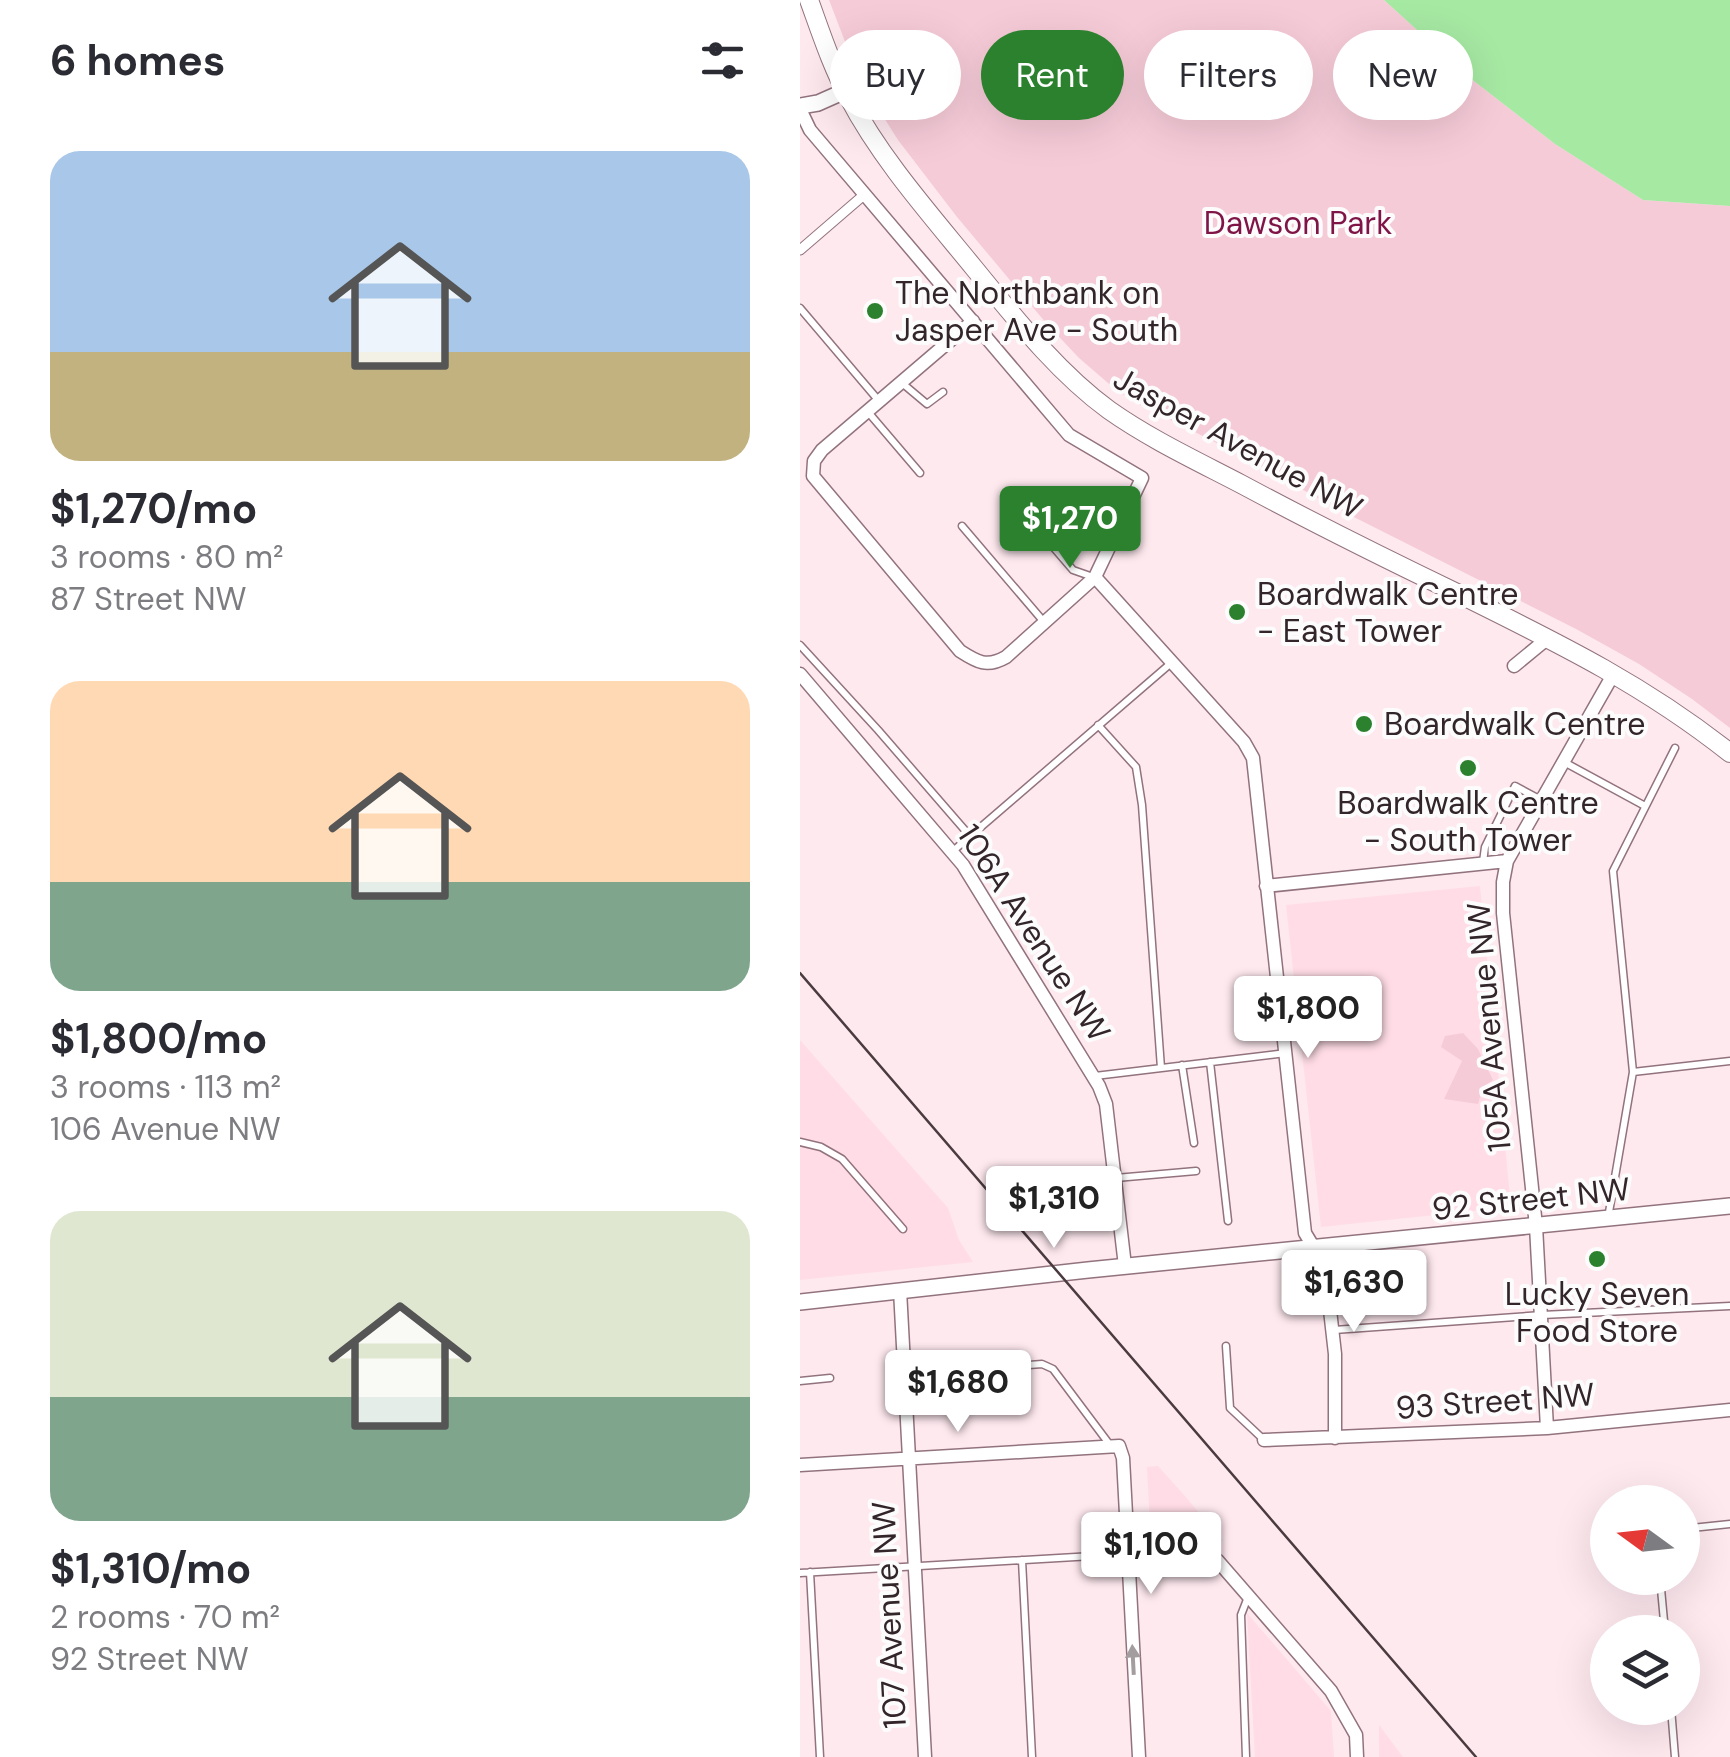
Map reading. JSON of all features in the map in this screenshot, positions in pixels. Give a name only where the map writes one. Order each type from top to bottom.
[{"type":"main road","name":"Jasper Avenue NW","points":[[808,0],[830,58]]},
{"type":"main road","name":"Jasper Avenue NW","points":[[864,120],[958,248],[1055,362],[1109,410],[1312,522],[1614,673],[1665,704],[1730,753]]},
{"type":"street","points":[[830,97],[800,107],[810,130],[973,320],[1070,435],[1142,478],[1095,577],[1006,658],[985,665],[960,651],[806,467],[973,320]]},
{"type":"street","points":[[800,250],[865,194]]},
{"type":"street","points":[[1095,577],[1244,742],[1253,758],[1306,1233],[1325,1266],[1335,1354],[1335,1438]]},
{"type":"street","points":[[1514,666],[1548,638]]},
{"type":"street","points":[[1266,886],[1507,861],[1614,673]]},
{"type":"street","name":"106A Avenue NW","points":[[800,674],[952,852],[1094,1076],[1106,1104],[1124,1266]]},
{"type":"street","name":"105A Avenue NW","points":[[1507,861],[1502,882],[1503,913],[1536,1226],[1546,1428]]},
{"type":"street","name":"92 Street NW","points":[[800,1302],[1730,1206]]},
{"type":"street","name":"107 Avenue NW","points":[[900,1290],[925,1757]]},
{"type":"street","name":"93 Street NW","points":[[1264,1440],[1546,1428],[1730,1410]]},
{"type":"street","points":[[800,1466],[1115,1446],[1123,1458],[1139,1757]]},
{"type":"street","points":[[1217,1560],[1331,1691],[1356,1735],[1357,1757]]},
{"type":"lane","points":[[800,308],[879,401]]},
{"type":"lane","points":[[901,382],[927,404],[943,392]]},
{"type":"lane","points":[[867,411],[920,473]]},
{"type":"lane","points":[[962,526],[1045,623]]},
{"type":"lane","points":[[1049,542],[1073,570],[1095,577]]},
{"type":"lane","points":[[800,645],[970,836]]},
{"type":"lane","points":[[952,852],[1171,663]]},
{"type":"lane","points":[[1098,725],[1136,768],[1142,805],[1160,1068]]},
{"type":"lane","points":[[1608,1219],[1633,1072],[1613,871],[1674,748]]},
{"type":"lane","points":[[1564,762],[1645,806]]},
{"type":"lane","points":[[1484,863],[1485,847],[1515,786],[1542,800]]},
{"type":"lane","points":[[1094,1076],[1286,1053]]},
{"type":"lane","points":[[1633,1072],[1730,1061]]},
{"type":"lane","points":[[1210,1062],[1228,1221]]},
{"type":"lane","points":[[1182,1066],[1194,1143]]},
{"type":"lane","points":[[800,1142],[822,1147],[842,1159],[903,1229]]},
{"type":"lane","points":[[1115,1178],[1196,1171]]},
{"type":"lane","points":[[1332,1330],[1730,1306]]},
{"type":"lane","points":[[1226,1346],[1230,1408],[1264,1440]]},
{"type":"lane","points":[[906,1375],[1042,1364],[1053,1370],[1115,1446]]},
{"type":"lane","points":[[800,1381],[830,1378]]},
{"type":"lane","points":[[1700,1527],[1730,1524]]},
{"type":"lane","points":[[800,1573],[1195,1550],[1207,1551],[1217,1560]]},
{"type":"lane","points":[[1022,1560],[1032,1757]]},
{"type":"lane","points":[[810,1572],[820,1757]]},
{"type":"lane","points":[[1246,1757],[1241,1615],[1248,1597]]},
{"type":"lane","points":[[1672,1725],[1675,1757]]},
{"type":"shaded area","points":[[1384,0],[1730,0],[1730,206],[1643,200],[1555,144],[1473,80],[1473,30],[1417,30]]},
{"type":"shaded area","points":[[1480,886],[1511,1207],[1321,1227],[1286,905]]},
{"type":"shaded area","points":[[800,1040],[948,1208],[959,1240],[973,1262],[800,1280]]},
{"type":"shaded area","points":[[1158,1466],[1223,1541],[1151,1545],[1147,1467]]},
{"type":"shaded area","points":[[1247,1613],[1331,1711],[1334,1757],[1255,1757]]},
{"type":"shaded area","points":[[1379,1725],[1403,1757],[1379,1757]]},
{"type":"green space","name":"Dawson Park","points":[[829,0],[1384,0],[1417,30],[1333,30],[1333,120],[1473,120],[1473,80],[1555,144],[1643,200],[1730,206],[1730,728],[1639,664],[1576,629],[1132,401],[1108,383],[1046,323],[957,217],[885,120],[961,120],[961,30],[841,30]]},
{"type":"green space","points":[[1463,1033],[1478,1049],[1493,1080],[1483,1087],[1478,1104],[1444,1099],[1462,1061],[1441,1047],[1445,1036]]},
{"type":"tram line","points":[[800,973],[1476,1757]]},
{"type":"place","name":"The Northbank on Jasper Ave - South","points":[[875,311]]},
{"type":"place","name":"Boardwalk Centre - East Tower","points":[[1237,612]]},
{"type":"place","name":"Boardwalk Centre","points":[[1364,724]]},
{"type":"place","name":"Boardwalk Centre - South Tower","points":[[1468,768]]},
{"type":"place","name":"Lucky Seven Food Store","points":[[1597,1259]]}]
